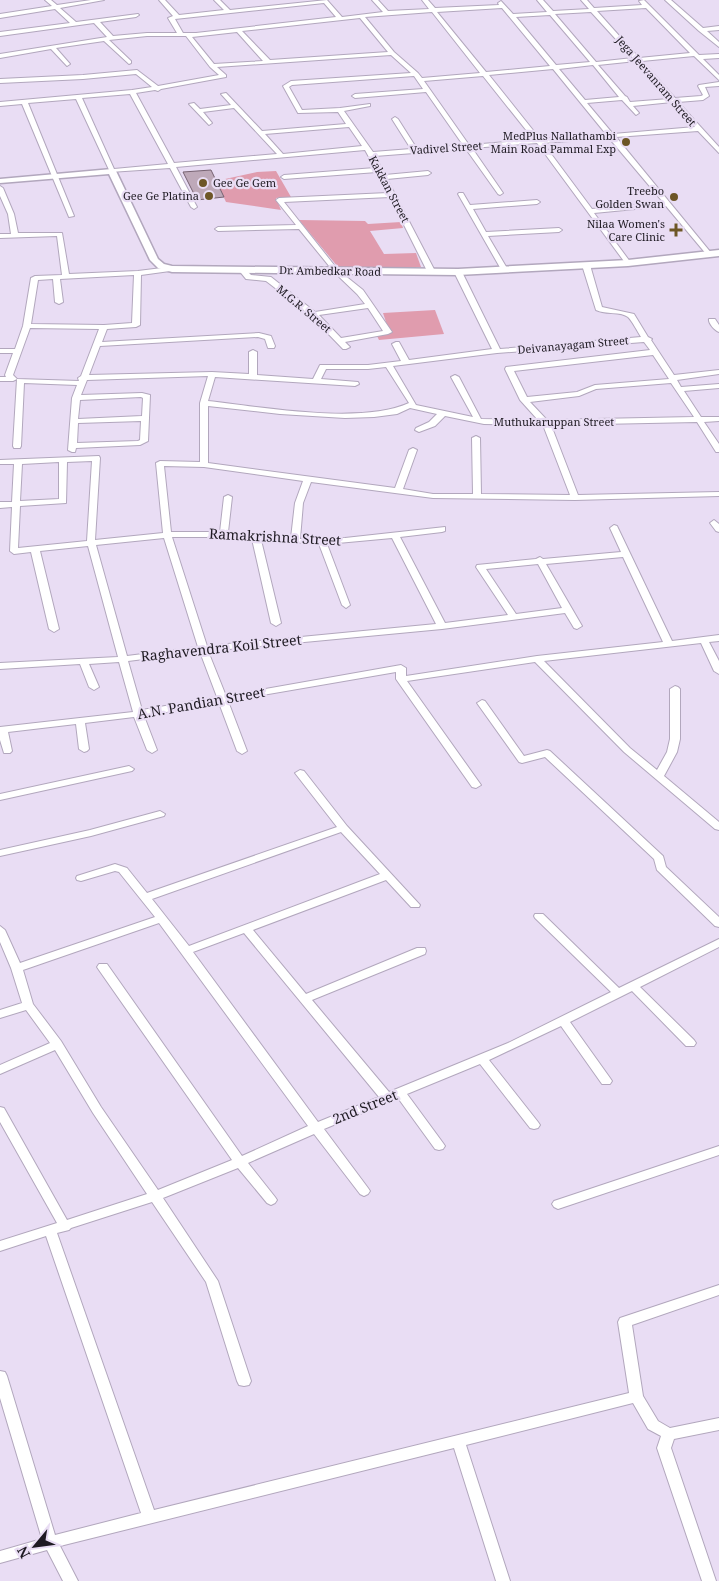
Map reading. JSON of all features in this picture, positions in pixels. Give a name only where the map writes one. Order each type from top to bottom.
[{"type":"street","points":[[48,0],[74,23]]},
{"type":"street","points":[[0,16],[101,0]]},
{"type":"street","points":[[162,0],[177,17]]},
{"type":"street","points":[[217,0],[228,11]]},
{"type":"street","points":[[0,104],[158,89],[224,76],[212,66],[185,34],[170,20],[177,17],[324,0],[341,19]]},
{"type":"street","points":[[375,0],[386,13]]},
{"type":"street","points":[[425,0],[539,142],[628,263]]},
{"type":"street","points":[[498,0],[556,67],[665,204],[716,254]]},
{"type":"street","points":[[540,0],[636,113]]},
{"type":"street","name":"Jega Jeevanram Street","points":[[584,0],[719,152]]},
{"type":"street","points":[[640,0],[719,78]]},
{"type":"street","points":[[668,0],[719,45]]},
{"type":"street","points":[[0,56],[109,39],[239,31],[432,9],[504,6]]},
{"type":"street","points":[[512,16],[646,6]]},
{"type":"street","points":[[0,34],[136,15]]},
{"type":"street","points":[[362,17],[392,53],[416,74],[500,193]]},
{"type":"street","points":[[95,20],[129,62]]},
{"type":"street","points":[[701,30],[719,28]]},
{"type":"street","points":[[239,31],[269,63]]},
{"type":"street","points":[[54,48],[67,64]]},
{"type":"street","points":[[212,66],[392,53]]},
{"type":"street","points":[[420,80],[638,60],[719,56]]},
{"type":"street","points":[[0,81],[137,72],[158,89]]},
{"type":"street","points":[[368,105],[340,110],[300,112],[286,86],[291,83],[416,74]]},
{"type":"street","points":[[630,104],[705,97],[701,86],[719,84]]},
{"type":"street","points":[[360,106],[353,94],[428,90]]},
{"type":"street","points":[[132,92],[194,207]]},
{"type":"street","points":[[224,94],[282,156]]},
{"type":"street","points":[[78,97],[154,260],[161,266],[170,269]]},
{"type":"street","points":[[584,102],[625,98]]},
{"type":"street","points":[[24,102],[71,216]]},
{"type":"street","points":[[192,104],[209,123]]},
{"type":"street","points":[[200,112],[235,106]]},
{"type":"street","name":"Kakkan Street","points":[[340,110],[370,154],[432,272]]},
{"type":"street","points":[[395,118],[415,151]]},
{"type":"street","points":[[260,132],[352,125]]},
{"type":"street","name":"Vadivel Street","points":[[370,154],[698,129]]},
{"type":"street","points":[[0,181],[366,148]]},
{"type":"street","points":[[284,177],[379,170]]},
{"type":"street","points":[[383,177],[428,173]]},
{"type":"street","points":[[0,188],[11,214],[15,235]]},
{"type":"street","points":[[461,194],[504,270]]},
{"type":"street","name":"M.G.R. Street","points":[[341,340],[388,332],[360,292],[336,271],[279,200],[392,195]]},
{"type":"street","points":[[468,207],[537,202]]},
{"type":"street","points":[[591,211],[665,204]]},
{"type":"street","points":[[218,229],[302,227]]},
{"type":"street","points":[[483,234],[559,230]]},
{"type":"street","points":[[0,236],[60,234],[66,275]]},
{"type":"street","name":"Dr. Ambedkar Road","points":[[170,269],[240,268],[458,272],[628,263],[716,254]]},
{"type":"street","points":[[586,265],[599,308],[605,311],[624,311],[631,316],[648,339],[719,450]]},
{"type":"street","name":"M.G.R. Street","points":[[240,268],[249,277],[268,279],[314,314],[346,347]]},
{"type":"street","points":[[0,379],[13,379],[9,375],[27,326],[35,278],[138,273],[170,269]]},
{"type":"street","points":[[458,272],[497,351]]},
{"type":"street","points":[[27,326],[104,327],[136,325],[138,273]]},
{"type":"street","points":[[56,276],[59,302]]},
{"type":"street","points":[[314,314],[369,306]]},
{"type":"street","points":[[712,321],[719,330]]},
{"type":"street","points":[[0,505],[63,501],[67,460],[73,446],[76,398],[81,381],[104,327]]},
{"type":"street","points":[[98,344],[259,335],[268,338],[271,346]]},
{"type":"street","name":"Deivanayagam Street","points":[[316,381],[323,367],[388,364],[497,351],[648,339]]},
{"type":"street","points":[[396,344],[406,362]]},
{"type":"street","points":[[0,352],[18,351]]},
{"type":"street","points":[[253,352],[254,376]]},
{"type":"street","points":[[575,498],[547,425],[524,400],[509,369],[656,352]]},
{"type":"street","points":[[204,403],[340,416],[375,414],[406,409],[413,404],[388,364]]},
{"type":"street","points":[[524,400],[579,394],[595,387],[719,372]]},
{"type":"street","points":[[204,465],[204,403],[212,374]]},
{"type":"street","points":[[17,446],[20,381],[81,381],[212,374],[355,384]]},
{"type":"street","points":[[455,378],[478,420]]},
{"type":"street","points":[[680,390],[719,386]]},
{"type":"street","points":[[73,446],[140,443],[145,439],[146,396],[76,398]]},
{"type":"street","name":"Muthukaruppan Street","points":[[410,406],[478,420],[588,423],[719,419]]},
{"type":"street","points":[[419,430],[432,424],[442,413]]},
{"type":"street","points":[[76,421],[146,418]]},
{"type":"street","points":[[476,438],[477,497]]},
{"type":"street","points":[[398,492],[413,450]]},
{"type":"street","points":[[0,462],[96,458],[91,542],[138,714],[152,750]]},
{"type":"street","points":[[17,504],[18,461]]},
{"type":"street","points":[[242,751],[203,649],[167,535],[160,463],[204,465],[433,496],[575,498],[719,494]]},
{"type":"street","points":[[295,541],[299,503],[307,480]]},
{"type":"street","points":[[224,534],[228,497]]},
{"type":"street","name":"Ramakrishna Street","points":[[17,504],[14,551],[167,535],[224,534],[322,542],[442,529]]},
{"type":"street","points":[[614,528],[669,645]]},
{"type":"street","points":[[396,535],[442,626]]},
{"type":"street","points":[[256,538],[276,623]]},
{"type":"street","points":[[322,542],[346,605]]},
{"type":"street","points":[[35,549],[54,629]]},
{"type":"street","points":[[514,617],[480,566],[625,554]]},
{"type":"street","points":[[540,560],[577,626]]},
{"type":"street","name":"Raghavendra Koil Street","points":[[0,666],[123,659],[203,649],[442,626],[568,610]]},
{"type":"street","points":[[476,785],[401,679],[537,659],[719,638]]},
{"type":"street","points":[[704,640],[719,671]]},
{"type":"street","points":[[537,659],[627,750],[719,827]]},
{"type":"street","points":[[83,661],[94,687]]},
{"type":"street","name":"A.N. Pandian Street","points":[[1,730],[138,714],[401,668],[401,679]]},
{"type":"street","points":[[658,776],[672,752],[675,740],[675,689]]},
{"type":"street","points":[[482,704],[522,760],[547,752],[659,858],[662,868],[719,923]]},
{"type":"street","points":[[80,722],[84,749]]},
{"type":"street","points":[[1,730],[7,751]]},
{"type":"street","points":[[0,797],[129,769]]},
{"type":"street","points":[[300,773],[343,828],[415,905]]},
{"type":"street","points":[[0,853],[91,833],[160,814]]},
{"type":"street","points":[[146,897],[343,828]]},
{"type":"street","points":[[82,878],[120,867],[162,918],[314,1128],[364,1191]]},
{"type":"street","points":[[185,950],[386,876]]},
{"type":"street","points":[[539,916],[618,993]]},
{"type":"street","points":[[17,968],[162,918]]},
{"type":"street","points":[[246,929],[387,1098]]},
{"type":"street","points":[[0,930],[17,968],[28,1005],[57,1044],[96,1110],[212,1281],[244,1381]]},
{"type":"street","name":"2nd Street","points":[[0,1246],[65,1227],[154,1197],[240,1162],[314,1128],[482,1059],[719,943]]},
{"type":"street","points":[[304,999],[422,951]]},
{"type":"street","points":[[103,967],[240,1162],[271,1200]]},
{"type":"street","points":[[633,986],[690,1043]]},
{"type":"street","points":[[0,1014],[28,1005]]},
{"type":"street","points":[[562,1021],[606,1081]]},
{"type":"street","points":[[0,1070],[57,1044]]},
{"type":"street","points":[[482,1059],[534,1125]]},
{"type":"street","points":[[400,1093],[439,1146]]},
{"type":"street","points":[[0,1111],[65,1227]]},
{"type":"street","points":[[558,1204],[719,1150]]},
{"type":"street","points":[[50,1231],[149,1517]]},
{"type":"street","points":[[719,1290],[625,1322],[636,1397],[653,1425],[669,1434],[719,1424]]},
{"type":"street","points":[[0,1376],[50,1542],[71,1581]]},
{"type":"street","points":[[0,1557],[50,1542],[149,1517],[636,1397]]},
{"type":"street","points":[[669,1434],[664,1448],[709,1581]]},
{"type":"street","points":[[458,1440],[503,1581]]},
{"type":"shaded area","points":[[276,171],[291,197],[276,198],[281,210],[226,202],[216,181],[257,172]]},
{"type":"shaded area","points":[[299,220],[365,221],[368,224],[401,222],[403,228],[370,231],[384,254],[416,253],[421,267],[351,269],[338,267]]},
{"type":"shaded area","points":[[435,310],[444,334],[379,340],[377,336],[390,334],[383,313]]},
{"type":"building","points":[[211,170],[224,197],[197,200],[183,172]]},
{"type":"place","name":"MedPlus Nallathambi Main Road Pammal Exp","points":[[626,142]]},
{"type":"place","name":"Gee Ge Gem","points":[[203,183]]},
{"type":"place","name":"Gee Ge Platina","points":[[209,196]]},
{"type":"place","name":"Treebo Golden Swan","points":[[674,197]]},
{"type":"place","name":"Nilaa Women's Care Clinic","points":[[676,230]]}]
